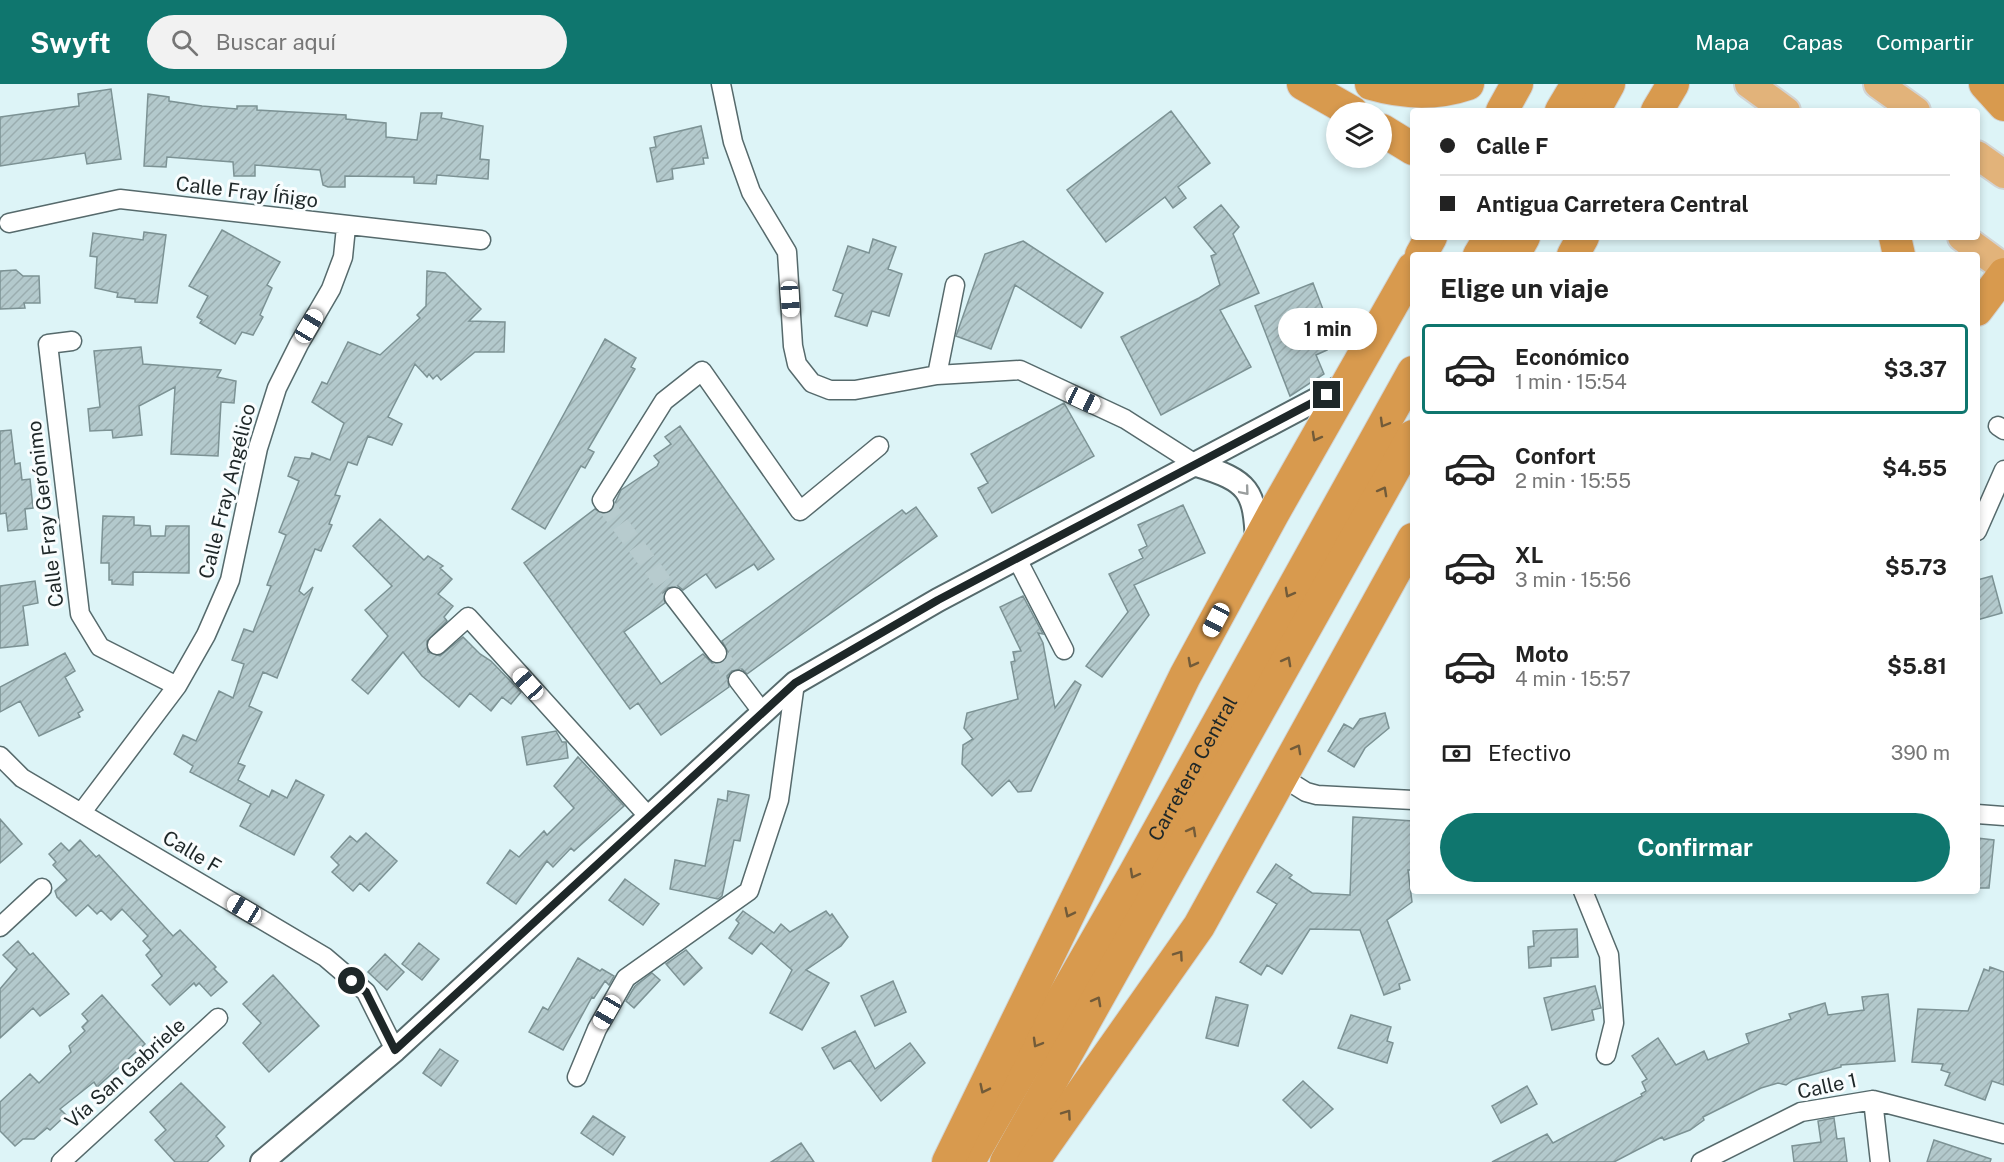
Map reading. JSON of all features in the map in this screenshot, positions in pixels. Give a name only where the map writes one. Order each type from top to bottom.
[{"type":"highway","points":[[1304,84],[1335,102]]},
{"type":"highway","points":[[1362,84],[1410,113]]},
{"type":"highway","points":[[1371,84],[1391,90],[1421,92],[1468,84]]},
{"type":"highway","points":[[1504,108],[1517,84]]},
{"type":"highway","points":[[1563,108],[1576,84]]},
{"type":"highway","points":[[1596,108],[1608,84]]},
{"type":"highway","points":[[1659,108],[1673,84]]},
{"type":"highway","points":[[1985,84],[2004,105]]},
{"type":"highway","points":[[1392,136],[1410,146]]},
{"type":"highway","points":[[948,1162],[1180,687],[1344,385],[1410,273]]},
{"type":"highway","points":[[1980,306],[2004,274]]},
{"type":"highway","name":"Carretera Central","points":[[969,1162],[1133,876],[1410,377]]},
{"type":"highway","name":"Carretera Central","points":[[1006,1162],[1410,441]]},
{"type":"highway","points":[[1034,1162],[1199,926],[1410,544]]},
{"type":"highway","points":[[1368,620],[1410,588]]},
{"type":"main road","points":[[1749,84],[1782,108]]},
{"type":"main road","points":[[1878,84],[1912,108]]},
{"type":"main road","points":[[1980,157],[2004,174]]},
{"type":"main road","points":[[1966,240],[2004,268]]},
{"type":"street","points":[[721,84],[733,142],[751,192],[787,252],[793,346],[797,364],[812,383],[830,390],[855,390],[937,375],[1020,370],[1125,419],[1197,465],[1221,472],[1240,484],[1251,496],[1255,508],[1257,543]]},
{"type":"street","name":"Calle Fray Íñigo","points":[[9,224],[120,199],[346,227],[482,240]]},
{"type":"street","name":"Calle Fray Angélico","points":[[82,812],[177,686],[206,635],[230,580],[258,448],[277,388],[298,344],[331,289],[344,257],[346,227]]},
{"type":"street","points":[[937,375],[955,285]]},
{"type":"street","name":"Calle Fray Gerónimo","points":[[72,341],[48,344],[80,614],[100,647],[177,686]]},
{"type":"street","points":[[604,503],[602,500],[664,401],[702,371],[800,511],[879,446]]},
{"type":"street","points":[[262,1162],[395,1050],[795,683],[938,600],[1197,465],[1344,385]]},
{"type":"street","points":[[1980,524],[2004,470]]},
{"type":"street","points":[[1017,559],[1064,650]]},
{"type":"street","points":[[674,597],[717,653]]},
{"type":"street","points":[[436,645],[468,617],[649,818]]},
{"type":"street","points":[[738,680],[763,712]]},
{"type":"street","points":[[577,1077],[597,1029],[626,978],[749,891],[779,800],[795,683]]},
{"type":"street","name":"Calle F","points":[[0,756],[22,778],[325,957],[366,992],[395,1050]]},
{"type":"street","points":[[1282,777],[1306,792],[1317,795],[1410,800]]},
{"type":"street","points":[[1980,814],[2004,816]]},
{"type":"street","points":[[0,927],[42,888]]},
{"type":"street","points":[[1584,894],[1609,955],[1614,1023],[1606,1055]]},
{"type":"street","name":"Vía San Gabriele","points":[[61,1162],[218,1018]]},
{"type":"street","points":[[1873,1100],[1880,1162]]},
{"type":"street","name":"Calle 1","points":[[1701,1162],[1801,1112],[1873,1100],[2004,1134]]},
{"type":"building","points":[[111,89],[121,159],[87,164],[85,153],[0,166],[0,117],[79,106],[78,94]]},
{"type":"building","points":[[148,94],[169,97],[169,101],[202,106],[237,109],[237,106],[257,106],[257,110],[346,115],[346,119],[386,123],[386,137],[417,140],[421,113],[442,113],[441,118],[483,126],[480,159],[489,160],[488,179],[437,175],[436,184],[414,183],[414,177],[345,176],[345,187],[328,187],[323,185],[320,170],[255,165],[255,176],[234,176],[233,162],[167,157],[166,167],[144,166]]},
{"type":"building","points":[[1171,111],[1210,163],[1178,187],[1186,198],[1173,208],[1165,197],[1106,242],[1067,190]]},
{"type":"building","points":[[701,126],[708,158],[703,158],[704,164],[672,169],[673,179],[657,182],[650,148],[656,147],[654,137]]},
{"type":"building","points":[[1221,205],[1239,227],[1233,234],[1259,293],[1220,310],[1251,367],[1161,415],[1121,337],[1220,285],[1211,256],[1216,254],[1194,227]]},
{"type":"building","points":[[222,230],[280,262],[267,285],[272,288],[260,315],[263,317],[253,335],[242,332],[235,344],[200,323],[202,320],[197,317],[208,296],[189,286]]},
{"type":"building","points":[[144,232],[166,235],[157,303],[135,302],[135,299],[117,297],[118,293],[95,288],[97,257],[90,256],[93,233],[143,240]]},
{"type":"building","points":[[873,239],[896,247],[888,269],[902,274],[889,316],[872,311],[867,326],[835,316],[843,294],[833,290],[848,246],[869,253]]},
{"type":"building","points":[[1023,241],[1103,293],[1081,328],[1015,285],[991,349],[956,336],[985,254]]},
{"type":"building","points":[[16,270],[23,276],[39,276],[40,303],[24,303],[25,308],[0,309],[0,271]]},
{"type":"building","points":[[427,271],[445,273],[481,309],[469,321],[505,322],[504,352],[475,352],[441,380],[437,375],[433,379],[429,374],[427,377],[415,364],[388,417],[402,424],[392,445],[368,436],[357,465],[348,462],[335,495],[340,496],[329,524],[332,525],[321,551],[315,549],[299,591],[304,595],[313,587],[277,678],[263,672],[249,706],[262,712],[238,763],[245,766],[238,780],[269,797],[272,790],[287,798],[296,780],[324,795],[294,855],[240,826],[251,804],[190,772],[193,766],[174,754],[183,735],[196,741],[219,691],[233,698],[244,664],[232,660],[244,629],[253,632],[271,586],[267,585],[286,535],[279,532],[299,481],[288,476],[295,457],[310,459],[312,453],[330,460],[344,423],[312,402],[322,382],[327,384],[348,342],[380,355],[420,318],[417,315],[426,306]]},
{"type":"building","points":[[1313,283],[1324,312],[1314,316],[1327,350],[1316,355],[1324,374],[1290,396],[1255,306]]},
{"type":"building","points":[[605,339],[636,358],[631,367],[635,369],[588,449],[594,452],[585,468],[581,466],[545,529],[512,509]]},
{"type":"building","points":[[141,347],[143,364],[221,370],[217,377],[236,381],[234,403],[221,402],[218,456],[171,454],[175,387],[139,406],[142,435],[113,438],[112,430],[90,431],[88,409],[100,407],[94,351]]},
{"type":"building","points":[[1064,403],[1094,456],[992,513],[978,488],[988,483],[971,454]]},
{"type":"building","points":[[680,426],[774,559],[758,570],[754,564],[716,588],[706,574],[683,590],[678,586],[668,588],[663,593],[665,603],[624,632],[661,684],[703,654],[712,663],[723,662],[728,652],[722,641],[902,510],[906,514],[916,507],[937,536],[747,674],[742,669],[732,671],[727,676],[729,687],[661,735],[638,703],[630,709],[524,563],[595,509],[604,514],[611,512],[621,490],[657,466],[659,462],[654,456],[671,444],[665,437]]},
{"type":"building","points":[[11,430],[15,464],[20,463],[22,480],[30,479],[33,508],[25,509],[27,529],[8,531],[6,513],[0,514],[0,431]]},
{"type":"building","points":[[1183,505],[1205,553],[1134,585],[1149,615],[1102,677],[1086,666],[1128,612],[1109,574],[1143,558],[1139,550],[1147,546],[1138,525]]},
{"type":"building","points":[[103,516],[134,517],[134,525],[150,526],[151,536],[165,536],[166,526],[189,526],[189,573],[133,572],[133,585],[112,584],[112,580],[109,580],[109,563],[101,563]]},
{"type":"building","points":[[380,519],[424,560],[428,556],[443,566],[440,568],[452,579],[438,594],[453,606],[444,617],[447,621],[427,641],[428,652],[440,656],[463,637],[480,654],[491,661],[521,692],[511,704],[502,697],[491,711],[470,693],[459,707],[422,676],[403,652],[368,694],[352,680],[388,636],[365,610],[392,586],[353,546]]},
{"type":"building","points":[[1992,576],[2002,613],[1980,619],[1980,579]]},
{"type":"building","points":[[35,581],[38,603],[23,606],[28,645],[0,648],[0,586]]},
{"type":"building","points":[[1023,596],[1043,634],[1038,633],[1043,643],[1055,708],[1075,681],[1081,685],[1031,791],[1018,792],[1009,780],[992,796],[962,764],[963,745],[973,739],[964,728],[967,713],[1018,699],[1011,662],[1015,661],[1013,652],[1021,651],[1000,607]]},
{"type":"building","points":[[65,653],[75,671],[65,677],[83,710],[78,713],[80,717],[39,736],[20,701],[0,712],[0,687]]},
{"type":"building","points":[[1385,713],[1389,728],[1365,748],[1354,767],[1328,751],[1344,724],[1353,729],[1360,719]]},
{"type":"building","points":[[556,731],[562,742],[566,742],[568,758],[527,765],[522,737]]},
{"type":"building","points":[[578,757],[624,806],[574,851],[571,848],[553,867],[547,861],[516,904],[487,883],[510,850],[519,857],[544,831],[547,835],[574,808],[554,786]]},
{"type":"building","points":[[728,791],[749,795],[740,841],[734,840],[722,896],[718,899],[670,889],[675,860],[705,866],[718,799],[727,801]]},
{"type":"building","points":[[1353,817],[1410,821],[1410,870],[1408,870],[1412,902],[1387,920],[1410,980],[1399,984],[1400,989],[1384,995],[1360,930],[1310,929],[1282,974],[1267,965],[1261,975],[1240,962],[1277,904],[1257,892],[1276,864],[1292,875],[1289,878],[1312,893],[1350,895]]},
{"type":"building","points":[[0,819],[22,844],[0,863]]},
{"type":"building","points":[[366,833],[397,861],[369,891],[360,883],[353,891],[332,872],[339,865],[331,857],[350,836],[357,842]]},
{"type":"building","points":[[1980,838],[1994,840],[1989,888],[1980,888]]},
{"type":"building","points":[[80,840],[96,857],[99,855],[173,936],[180,930],[216,967],[214,969],[227,982],[211,996],[199,983],[196,986],[194,983],[170,1005],[152,985],[162,976],[146,955],[151,950],[143,941],[148,936],[122,909],[111,920],[101,910],[97,914],[88,905],[76,916],[57,897],[55,891],[67,880],[53,865],[56,862],[49,854],[61,843],[69,851]]},
{"type":"building","points":[[625,879],[659,904],[643,925],[609,900]]},
{"type":"building","points":[[743,911],[774,933],[781,924],[790,932],[826,911],[830,916],[832,914],[848,937],[841,946],[806,970],[829,983],[802,1030],[770,1013],[792,970],[761,943],[752,954],[729,938],[739,923],[736,920]]},
{"type":"building","points":[[1577,929],[1578,957],[1551,958],[1551,966],[1529,968],[1528,947],[1534,946],[1533,931]]},
{"type":"building","points":[[18,941],[30,955],[33,953],[69,994],[40,1016],[33,1008],[0,1038],[0,989],[17,969],[3,955]]},
{"type":"building","points":[[419,943],[439,959],[422,980],[402,964]]},
{"type":"building","points":[[686,950],[702,968],[684,985],[666,964]]},
{"type":"building","points":[[385,954],[404,972],[387,990],[368,972]]},
{"type":"building","points":[[578,958],[614,976],[609,985],[605,981],[594,998],[592,997],[563,1050],[529,1032],[543,1007],[548,1010]]},
{"type":"building","points":[[1990,967],[2004,972],[2004,1085],[1992,1081],[1985,1100],[1945,1085],[1950,1073],[1941,1070],[1943,1064],[1912,1062],[1918,1009],[1968,1011],[1984,969],[1989,971]]},
{"type":"building","points":[[652,973],[660,980],[634,1008],[626,1001],[635,986]]},
{"type":"building","points":[[273,975],[319,1026],[269,1072],[243,1043],[261,1023],[243,1004]]},
{"type":"building","points":[[893,981],[906,1012],[875,1026],[861,996]]},
{"type":"building","points":[[1595,986],[1601,1008],[1592,1010],[1594,1020],[1552,1030],[1544,998]]},
{"type":"building","points":[[1888,994],[1895,1061],[1841,1065],[1841,1067],[1793,1080],[1786,1085],[1778,1083],[1761,1088],[1703,1117],[1704,1120],[1690,1130],[1664,1140],[1662,1137],[1614,1162],[1492,1162],[1547,1134],[1553,1143],[1642,1096],[1641,1094],[1646,1091],[1642,1082],[1647,1079],[1632,1056],[1658,1038],[1676,1065],[1704,1051],[1708,1060],[1749,1043],[1746,1034],[1791,1019],[1789,1014],[1825,1003],[1828,1015],[1864,1010],[1862,997]]},
{"type":"building","points":[[102,995],[145,1044],[97,1087],[94,1082],[60,1109],[66,1115],[50,1130],[47,1128],[34,1139],[23,1139],[15,1146],[0,1131],[0,1102],[30,1074],[39,1083],[71,1052],[69,1046],[85,1031],[82,1027],[88,1021],[82,1014]]},
{"type":"building","points":[[1216,997],[1248,1005],[1238,1046],[1206,1038]]},
{"type":"building","points":[[1351,1015],[1391,1027],[1387,1041],[1393,1043],[1387,1063],[1338,1048]]},
{"type":"building","points":[[855,1031],[875,1069],[910,1043],[925,1063],[881,1101],[850,1060],[834,1069],[822,1048]]},
{"type":"building","points":[[440,1049],[458,1061],[441,1086],[423,1073]]},
{"type":"building","points":[[1303,1081],[1333,1109],[1311,1128],[1283,1100]]},
{"type":"building","points":[[181,1083],[225,1127],[216,1136],[224,1146],[207,1162],[175,1162],[155,1140],[166,1130],[150,1112]]},
{"type":"building","points":[[1527,1086],[1537,1104],[1501,1123],[1492,1106]]},
{"type":"building","points":[[593,1116],[625,1137],[613,1155],[581,1133]]},
{"type":"building","points":[[1834,1118],[1837,1139],[1844,1138],[1847,1162],[1794,1162],[1792,1146],[1821,1142],[1818,1121]]},
{"type":"building","points":[[1934,1140],[1991,1159],[1990,1162],[1927,1162]]},
{"type":"building","points":[[801,1143],[814,1162],[771,1162]]},
{"type":"tunnel","points":[[604,503],[674,597]]},
{"type":"tunnel","points":[[717,653],[738,680]]},
{"type":"route","points":[[352,981],[366,992],[395,1050],[795,683],[938,600],[1327,395]]}]
